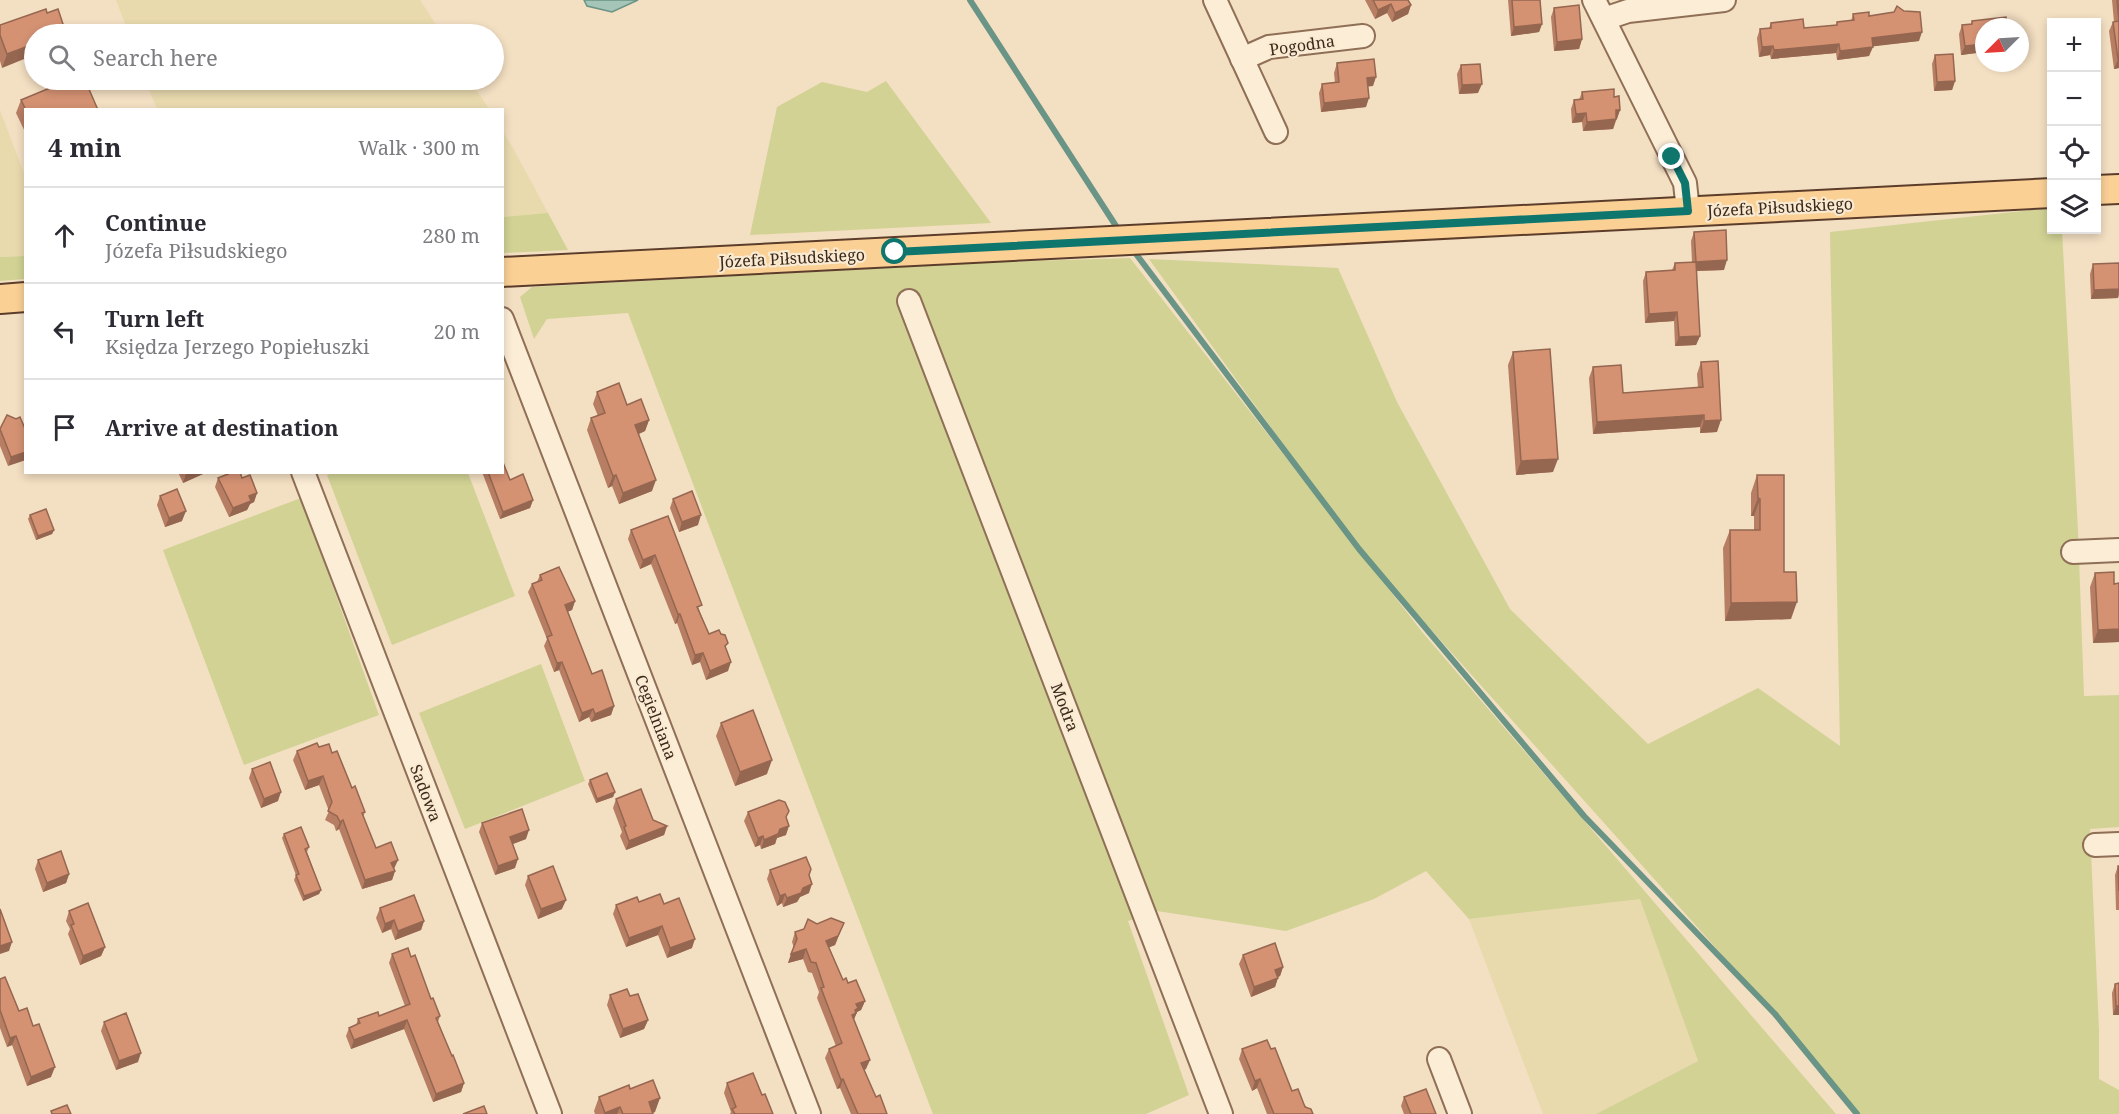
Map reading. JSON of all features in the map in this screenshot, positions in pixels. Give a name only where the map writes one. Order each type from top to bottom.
[{"type":"main road","points":[[2101,190],[2119,189]]},
{"type":"main road","name":"Józefa Piłsudskiego","points":[[504,272],[2047,193]]},
{"type":"main road","points":[[0,298],[24,297]]},
{"type":"street","points":[[1215,0],[1275,132]]},
{"type":"street","points":[[1688,211],[1685,183],[1599,10],[1628,11],[1724,0]]},
{"type":"street","name":"Pogodna","points":[[1242,59],[1269,47],[1363,36]]},
{"type":"street","name":"Modra","points":[[909,301],[1221,1114]]},
{"type":"street","name":"Cegielniana","points":[[504,324],[809,1114]]},
{"type":"street","name":"Sadowa","points":[[304,474],[550,1114]]},
{"type":"street","points":[[2073,552],[2119,550]]},
{"type":"street","points":[[2095,845],[2119,844]]},
{"type":"street","points":[[1439,1059],[1460,1114]]},
{"type":"shaded area","points":[[116,0],[420,0],[436,24],[125,24]]},
{"type":"shaded area","points":[[584,0],[638,0],[612,12],[587,6]]},
{"type":"shaded area","points":[[149,90],[477,90],[488,108],[157,108]]},
{"type":"shaded area","points":[[0,110],[24,173],[24,256],[0,257]]},
{"type":"shaded area","points":[[504,134],[513,148],[548,213],[504,217]]},
{"type":"shaded area","points":[[1640,898],[1698,1061],[1596,1114],[1543,1114],[1469,919]]},
{"type":"green space","points":[[886,81],[991,223],[750,235],[777,107],[822,82],[867,92]]},
{"type":"green space","points":[[2047,208],[2047,234],[2062,234],[2084,696],[2119,695],[2119,827],[2090,829],[2099,1079],[2119,1090],[2119,1114],[1857,1114],[1775,1014],[1359,549],[1149,259],[1338,268],[1397,402],[1510,609],[1648,744],[1758,688],[1840,746],[1830,232]]},
{"type":"green space","points":[[548,213],[568,250],[504,253],[504,217]]},
{"type":"green space","points":[[24,256],[24,279],[0,281],[0,257]]},
{"type":"green space","points":[[1130,258],[1423,633],[1836,1114],[1596,1114],[1698,1061],[1640,899],[1469,919],[1426,871],[1374,899],[1286,931],[1157,911],[1128,921],[1189,1095],[1146,1114],[933,1114],[628,313],[547,319],[534,339],[520,297],[532,287],[997,262]]},
{"type":"green space","points":[[468,474],[515,596],[392,645],[327,475]]},
{"type":"green space","points":[[301,498],[379,715],[244,765],[163,550]]},
{"type":"green space","points":[[541,664],[585,781],[465,829],[419,713]]},
{"type":"building","points":[[1373,0],[1408,0],[1411,5],[1395,13],[1391,4],[1378,10]]},
{"type":"building","points":[[1512,0],[1540,0],[1542,24],[1514,27]]},
{"type":"building","points":[[1579,5],[1582,39],[1557,42],[1554,8]]},
{"type":"building","points":[[1897,6],[1904,11],[1920,12],[1922,32],[1872,38],[1873,47],[1840,51],[1839,44],[1774,50],[1773,46],[1762,47],[1760,29],[1771,28],[1771,23],[1803,19],[1804,28],[1837,25],[1837,22],[1854,20],[1853,14],[1869,12],[1869,16],[1894,12]]},
{"type":"building","points":[[46,9],[47,13],[58,9],[63,24],[24,24],[24,48],[7,54],[0,35],[0,25]]},
{"type":"building","points":[[1972,21],[1975,21],[1975,45],[1965,46],[1962,25],[1972,24]]},
{"type":"building","points":[[2119,21],[2119,59],[2118,59],[2113,22]]},
{"type":"building","points":[[1953,54],[1955,81],[1937,82],[1935,55]]},
{"type":"building","points":[[1374,59],[1376,77],[1367,78],[1369,98],[1324,103],[1322,84],[1339,82],[1337,63]]},
{"type":"building","points":[[1480,64],[1482,84],[1462,85],[1461,65]]},
{"type":"building","points":[[1614,89],[1614,97],[1619,96],[1620,110],[1616,110],[1616,119],[1587,122],[1586,113],[1576,114],[1574,100],[1583,99],[1582,92]]},
{"type":"building","points":[[45,90],[89,90],[97,108],[25,108],[21,100]]},
{"type":"building","points":[[1726,230],[1727,260],[1696,262],[1694,232]]},
{"type":"building","points":[[1696,262],[1700,336],[1679,337],[1677,312],[1649,314],[1646,272],[1675,270],[1675,263]]},
{"type":"building","points":[[2119,263],[2119,289],[2094,290],[2093,264]]},
{"type":"building","points":[[1550,349],[1558,459],[1521,461],[1513,352]]},
{"type":"building","points":[[1718,361],[1721,420],[1704,421],[1704,415],[1597,422],[1593,367],[1621,365],[1623,393],[1703,387],[1701,362]]},
{"type":"building","points":[[619,383],[627,405],[641,399],[649,420],[635,425],[656,480],[623,493],[616,475],[613,476],[591,418],[605,413],[597,392]]},
{"type":"building","points":[[7,415],[16,419],[20,417],[24,426],[24,453],[11,457],[0,429]]},
{"type":"building","points":[[504,465],[510,480],[523,474],[533,500],[503,512],[489,474],[504,474]]},
{"type":"building","points":[[228,474],[241,474],[242,478],[250,475],[257,493],[249,496],[251,501],[233,508],[218,478]]},
{"type":"building","points":[[1757,475],[1784,475],[1784,572],[1796,572],[1797,602],[1731,603],[1730,530],[1760,530]]},
{"type":"building","points":[[177,489],[186,511],[169,518],[160,496]]},
{"type":"building","points":[[692,491],[701,515],[682,522],[673,499]]},
{"type":"building","points":[[46,509],[54,530],[38,536],[30,515]]},
{"type":"building","points":[[668,516],[702,605],[697,607],[709,634],[719,630],[725,635],[728,643],[725,646],[731,662],[710,671],[703,653],[695,655],[655,555],[643,560],[631,530]]},
{"type":"building","points":[[559,567],[575,601],[565,605],[592,674],[602,670],[614,706],[595,714],[593,709],[582,713],[562,662],[557,663],[547,637],[552,635],[532,584],[542,580],[540,575]]},
{"type":"building","points":[[2114,572],[2114,584],[2119,583],[2119,629],[2098,630],[2095,573]]},
{"type":"building","points":[[753,710],[772,760],[740,772],[721,723]]},
{"type":"building","points":[[317,743],[319,747],[329,744],[332,753],[337,751],[352,788],[355,786],[365,812],[362,813],[376,848],[391,842],[398,860],[391,863],[395,871],[365,880],[343,820],[340,822],[337,816],[328,811],[332,802],[323,776],[308,781],[297,751]]},
{"type":"building","points":[[270,762],[281,792],[264,799],[252,769]]},
{"type":"building","points":[[607,773],[615,792],[597,799],[590,780]]},
{"type":"building","points":[[641,789],[653,820],[667,826],[629,841],[616,799]]},
{"type":"building","points":[[779,800],[785,802],[789,811],[786,817],[789,826],[764,840],[763,836],[758,838],[748,812]]},
{"type":"building","points":[[522,809],[529,830],[510,837],[518,859],[498,866],[482,823]]},
{"type":"building","points":[[301,827],[309,847],[305,849],[321,890],[304,896],[296,875],[299,874],[284,834]]},
{"type":"building","points":[[61,851],[69,874],[47,883],[38,860]]},
{"type":"building","points":[[806,857],[811,869],[809,875],[812,884],[803,888],[801,893],[787,898],[785,894],[780,896],[770,870]]},
{"type":"building","points":[[553,866],[566,900],[541,909],[528,876]]},
{"type":"building","points":[[660,894],[664,904],[679,898],[695,939],[670,948],[662,926],[629,938],[616,905],[637,897],[639,902]]},
{"type":"building","points":[[414,895],[424,921],[398,931],[394,920],[385,924],[380,908]]},
{"type":"building","points":[[88,903],[105,947],[83,956],[71,925],[74,924],[69,911]]},
{"type":"building","points":[[0,909],[12,942],[0,946]]},
{"type":"building","points":[[831,918],[844,923],[838,936],[826,941],[843,980],[846,978],[848,983],[856,980],[865,1001],[856,1004],[858,1008],[852,1015],[870,1060],[861,1063],[876,1097],[880,1095],[887,1114],[858,1114],[829,1049],[842,1043],[821,988],[824,987],[816,963],[811,962],[806,949],[791,954],[797,939],[795,932],[804,929],[808,919],[817,924]]},
{"type":"building","points":[[1275,943],[1283,967],[1275,970],[1278,978],[1254,987],[1243,955]]},
{"type":"building","points":[[408,948],[411,957],[415,955],[431,999],[433,998],[440,1016],[436,1018],[464,1083],[436,1094],[407,1020],[354,1040],[349,1028],[360,1023],[358,1019],[378,1012],[379,1016],[410,1004],[392,954]]},
{"type":"building","points":[[5,977],[19,1011],[27,1008],[33,1026],[39,1024],[55,1067],[31,1077],[16,1036],[10,1038],[0,1010],[0,979]]},
{"type":"building","points":[[2119,983],[2119,1006],[2116,1006],[2115,984]]},
{"type":"building","points":[[627,989],[630,996],[638,994],[648,1020],[623,1029],[610,995]]},
{"type":"building","points":[[126,1013],[141,1053],[119,1061],[104,1022]]},
{"type":"building","points":[[1267,1040],[1271,1049],[1275,1048],[1292,1091],[1298,1089],[1305,1107],[1311,1109],[1313,1114],[1274,1114],[1260,1079],[1255,1081],[1242,1049]]},
{"type":"building","points":[[753,1073],[773,1114],[735,1114],[732,1109],[736,1107],[727,1083]]},
{"type":"building","points":[[653,1080],[660,1098],[649,1102],[653,1114],[623,1114],[620,1107],[605,1113],[599,1097],[629,1085],[630,1089]]},
{"type":"building","points":[[1426,1089],[1436,1114],[1411,1114],[1404,1097]]},
{"type":"building","points":[[67,1105],[71,1114],[52,1114],[51,1111]]},
{"type":"building","points":[[484,1106],[487,1114],[463,1114]]},
{"type":"waterway","points":[[970,0],[1116,226]]},
{"type":"waterway","points":[[1136,254],[1359,549],[1584,816],[1775,1014],[1857,1114]]},
{"type":"route","points":[[895,252],[1688,211],[1685,183],[1672,157]]}]
